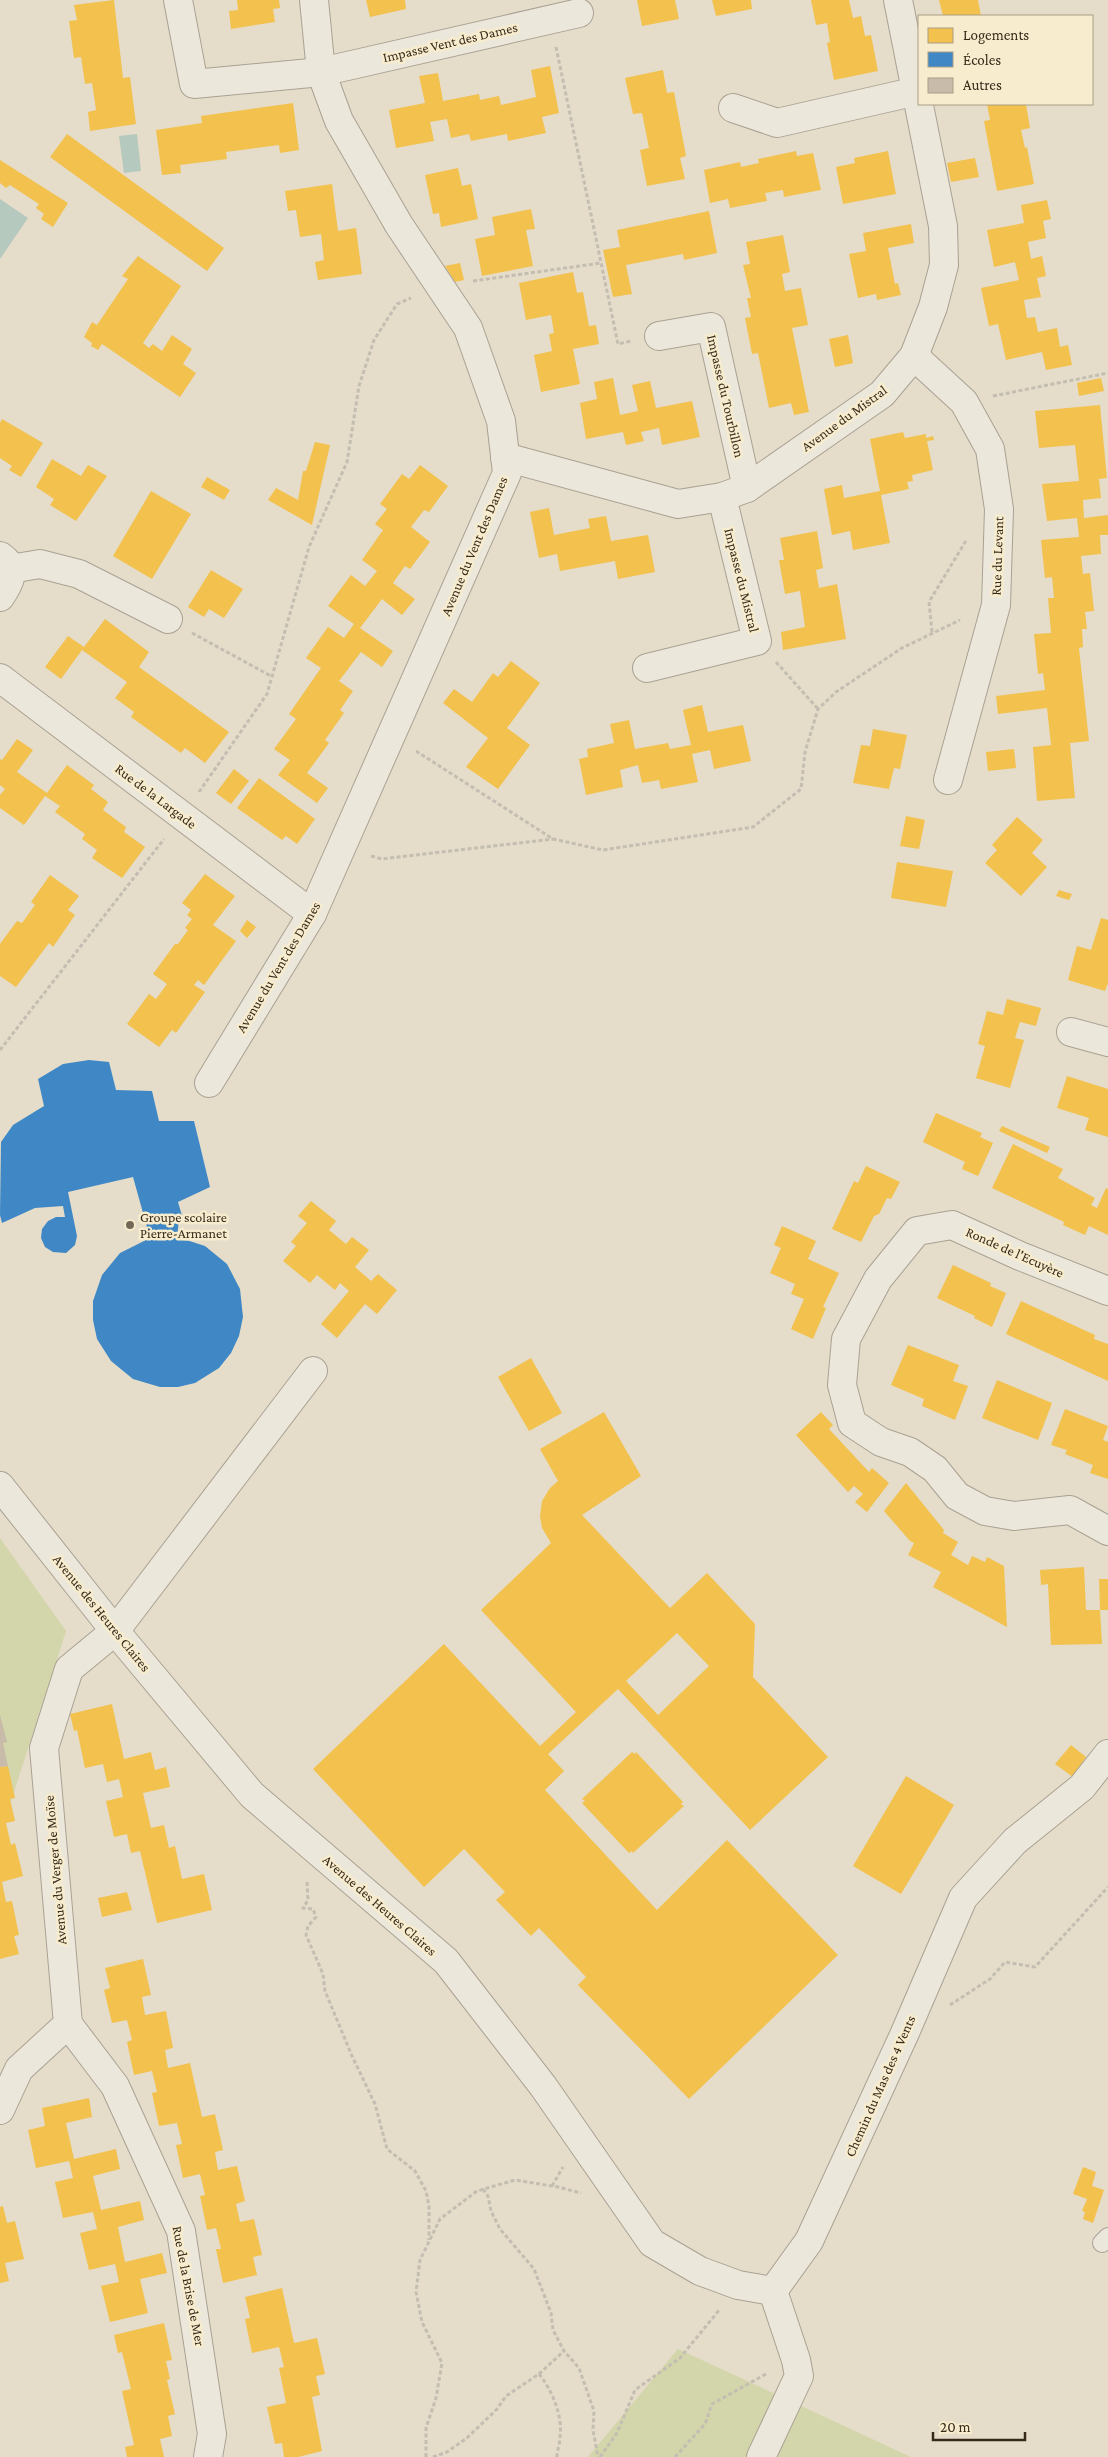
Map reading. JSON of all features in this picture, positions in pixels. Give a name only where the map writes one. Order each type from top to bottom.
[{"type":"street","name":"Impasse Vent des Dames","points":[[178,0],[194,84],[321,72],[579,13]]},
{"type":"street","name":"Avenue du Vent des Dames","points":[[209,1083],[312,914],[507,473],[501,421],[468,328],[399,225],[339,121],[321,72],[314,0]]},
{"type":"street","name":"Avenue du Mistral","points":[[898,0],[918,101]]},
{"type":"street","points":[[733,108],[777,123],[916,91]]},
{"type":"street","name":"Avenue du Mistral","points":[[505,457],[678,504],[735,492],[882,394],[914,356],[933,306],[944,265],[943,226],[919,105]]},
{"type":"street","name":"Impasse du Tourbillon","points":[[659,336],[711,327],[735,492]]},
{"type":"street","name":"Rue du Levant","points":[[914,356],[964,402],[990,449],[999,509],[996,605],[948,780]]},
{"type":"street","name":"Impasse du Mistral","points":[[647,668],[757,641],[735,492]]},
{"type":"street","points":[[0,597],[10,582],[5,562],[40,564],[79,574],[168,619]]},
{"type":"street","name":"Rue de la Largade","points":[[0,678],[312,914]]},
{"type":"street","points":[[1071,1032],[1108,1042]]},
{"type":"street","name":"Ronde de l'Ecuyère","points":[[1108,1292],[1020,1256],[952,1224],[917,1231],[878,1279],[846,1340],[842,1385],[852,1422],[881,1442],[910,1452],[935,1469],[957,1496],[985,1511],[1014,1516],[1070,1510],[1108,1531]]},
{"type":"street","name":"Avenue du Verger de Moïse","points":[[68,2024],[44,1748],[69,1669],[116,1630],[313,1371]]},
{"type":"street","name":"Avenue des Heures Claires","points":[[0,1486],[252,1795],[446,1961],[543,2086],[652,2243],[700,2272],[738,2285],[773,2290]]},
{"type":"street","name":"Chemin du Mas des 4 Vents","points":[[773,2290],[809,2241],[904,2035],[963,1898],[1015,1841],[1082,1787],[1108,1754]]},
{"type":"street","points":[[0,2110],[19,2069],[68,2024]]},
{"type":"street","name":"Rue de la Brise de Mer","points":[[68,2024],[115,2086],[181,2231],[212,2434],[208,2457]]},
{"type":"street","points":[[761,2457],[799,2376],[796,2360],[773,2290]]},
{"type":"path","points":[[550,19],[618,344],[659,336]]},
{"type":"path","points":[[0,1050],[183,816],[266,694],[309,547],[328,509],[347,462],[359,386],[374,340],[397,304],[440,286],[601,263]]},
{"type":"path","points":[[964,402],[1108,373]]},
{"type":"path","points":[[342,847],[382,860],[553,839],[603,850],[753,827],[801,789],[805,752],[818,709],[836,692],[902,648],[932,632],[929,602],[968,538]]},
{"type":"path","points":[[168,619],[271,676]]},
{"type":"path","points":[[757,641],[818,709]]},
{"type":"path","points":[[391,735],[553,839]]},
{"type":"path","points":[[307,1879],[308,1900],[302,1908],[313,1909],[316,1917],[308,1926],[306,1935],[323,1974],[325,1991],[352,2056],[375,2104],[387,2149],[414,2172],[426,2191],[429,2206],[429,2242]]},
{"type":"path","points":[[943,2010],[990,1979],[1006,1962],[1035,1967],[1108,1887]]},
{"type":"path","points":[[426,2457],[426,2428],[436,2398],[442,2363],[422,2322],[416,2292],[420,2260],[440,2219],[477,2190],[515,2180],[558,2187],[609,2201],[620,2199]]},
{"type":"path","points":[[483,2189],[488,2196],[491,2211],[500,2229],[534,2269],[551,2313],[553,2330],[564,2350],[578,2368],[588,2390],[594,2411],[593,2430],[599,2457]]},
{"type":"path","points":[[599,2457],[617,2433],[635,2390],[680,2358],[738,2285]]},
{"type":"path","points":[[433,2457],[447,2452],[467,2438],[497,2409],[506,2396],[539,2374],[564,2350]]},
{"type":"path","points":[[675,2457],[705,2424],[712,2404],[766,2374],[796,2360]]},
{"type":"path","points":[[539,2374],[553,2396],[558,2414],[561,2436],[557,2457]]},
{"type":"green space","points":[[0,1538],[66,1631],[0,1835]]},
{"type":"green space","points":[[678,2349],[911,2457],[588,2457]]},
{"type":"shaded area","points":[[137,134],[141,171],[124,173],[119,136]]},
{"type":"shaded area","points":[[0,199],[28,218],[0,259]]},
{"type":"building: Logements","points":[[114,0],[123,78],[130,77],[136,124],[90,131],[88,112],[96,110],[92,83],[85,84],[81,57],[74,58],[69,21],[77,20],[74,5]]},
{"type":"building: Logements","points":[[237,0],[279,0],[280,8],[273,9],[275,22],[231,29],[229,11],[238,10]]},
{"type":"building: Logements","points":[[366,0],[405,0],[406,9],[370,17]]},
{"type":"building: Logements","points":[[637,0],[675,0],[679,19],[642,26]]},
{"type":"building: Logements","points":[[712,0],[751,0],[752,9],[716,16]]},
{"type":"building: Logements","points":[[811,0],[849,0],[853,18],[861,16],[865,36],[871,35],[878,71],[834,80],[827,43],[830,42],[827,23],[816,25]]},
{"type":"building: Logements","points":[[939,0],[978,0],[981,15],[943,15]]},
{"type":"building: Logements","points":[[550,66],[559,113],[542,117],[546,133],[508,141],[507,134],[471,141],[469,134],[451,138],[447,119],[430,122],[434,141],[396,148],[389,110],[425,103],[419,76],[438,73],[443,101],[479,94],[480,100],[499,96],[501,105],[536,97],[531,70]]},
{"type":"building: Logements","points":[[663,70],[667,93],[674,92],[686,156],[680,158],[685,179],[647,186],[640,150],[649,148],[642,113],[633,114],[625,78]]},
{"type":"building: Logements","points":[[293,103],[299,150],[280,153],[279,145],[226,152],[227,159],[180,165],[181,173],[162,175],[156,130],[202,123],[201,116]]},
{"type":"building: Logements","points":[[987,105],[1026,105],[1030,128],[1021,130],[1025,148],[1027,147],[1034,184],[997,191],[984,121],[990,120]]},
{"type":"building: Logements","points":[[67,134],[224,248],[207,271],[50,157]]},
{"type":"building: Logements","points":[[796,151],[797,156],[813,153],[821,190],[784,197],[783,190],[765,193],[767,201],[730,208],[728,199],[710,203],[704,170],[740,162],[741,167],[759,163],[758,159]]},
{"type":"building: Logements","points":[[888,151],[896,194],[843,204],[836,167],[855,163],[854,158]]},
{"type":"building: Logements","points":[[975,158],[979,177],[951,182],[947,163]]},
{"type":"building: Logements","points":[[0,160],[68,203],[53,227],[41,219],[44,214],[36,208],[39,204],[10,185],[6,188],[0,183]]},
{"type":"building: Logements","points":[[458,168],[462,186],[471,184],[478,219],[441,227],[439,213],[433,214],[425,175]]},
{"type":"building: Logements","points":[[332,184],[338,231],[356,228],[362,274],[318,280],[315,262],[324,260],[321,234],[300,237],[296,210],[288,211],[285,191]]},
{"type":"building: Logements","points":[[1047,200],[1051,219],[1043,221],[1046,238],[1028,242],[1031,259],[1042,256],[1046,276],[1037,278],[1041,297],[1024,300],[1027,318],[1035,317],[1038,332],[1057,328],[1060,347],[1068,345],[1072,365],[1046,370],[1042,352],[1006,360],[998,324],[989,326],[981,288],[1019,280],[1015,262],[994,267],[987,230],[1024,223],[1021,205]]},
{"type":"building: Logements","points":[[531,209],[535,229],[526,230],[533,266],[482,276],[475,239],[495,235],[492,217]]},
{"type":"building: Logements","points":[[709,211],[717,253],[684,260],[683,254],[626,265],[632,294],[613,297],[603,250],[620,247],[617,230]]},
{"type":"building: Logements","points":[[911,224],[914,243],[888,248],[895,284],[898,283],[901,295],[877,300],[876,294],[858,298],[849,254],[866,251],[863,233]]},
{"type":"building: Logements","points":[[783,235],[790,272],[782,274],[785,291],[801,288],[808,325],[792,328],[809,412],[794,415],[791,403],[769,408],[758,353],[752,354],[745,318],[751,317],[747,298],[751,298],[743,265],[750,264],[746,242]]},
{"type":"building: Logements","points":[[138,256],[181,286],[143,343],[149,348],[153,344],[162,351],[172,335],[192,349],[183,364],[196,373],[180,397],[102,344],[98,350],[91,346],[92,343],[84,337],[92,322],[97,325],[128,279],[122,276]]},
{"type":"building: Logements","points":[[460,263],[464,280],[455,282],[445,266]]},
{"type":"building: Logements","points":[[573,272],[577,293],[583,292],[589,326],[596,325],[599,344],[573,349],[580,384],[541,392],[534,355],[552,351],[549,334],[554,333],[551,315],[526,320],[519,283]]},
{"type":"building: Logements","points":[[848,335],[853,363],[835,367],[829,339]]},
{"type":"building: Logements","points":[[613,378],[620,415],[638,411],[632,385],[650,381],[656,408],[692,401],[700,437],[662,445],[659,428],[641,432],[644,441],[626,445],[623,432],[586,439],[580,403],[597,399],[594,382]]},
{"type":"building: Logements","points":[[1101,378],[1104,391],[1079,396],[1077,383]]},
{"type":"building: Logements","points":[[1100,405],[1107,478],[1099,479],[1101,498],[1083,500],[1084,518],[1108,515],[1108,535],[1100,535],[1101,554],[1081,556],[1083,574],[1090,573],[1094,611],[1085,612],[1087,629],[1082,629],[1083,647],[1079,648],[1089,741],[1070,743],[1075,798],[1037,801],[1033,747],[1051,745],[1047,708],[998,714],[996,696],[1045,690],[1043,673],[1038,674],[1034,634],[1051,633],[1048,598],[1054,598],[1052,577],[1045,578],[1041,540],[1079,537],[1077,518],[1047,521],[1042,484],[1079,481],[1075,445],[1039,448],[1035,411]]},
{"type":"building: Logements","points":[[2,419],[43,443],[21,477],[9,470],[12,466],[0,458],[0,423]]},
{"type":"building: Logements","points":[[903,432],[905,438],[926,434],[926,438],[933,436],[934,440],[927,441],[933,470],[912,475],[913,481],[907,482],[909,489],[881,495],[890,543],[853,550],[850,531],[832,535],[824,489],[842,485],[844,498],[880,491],[870,439]]},
{"type":"building: Logements","points":[[315,442],[330,445],[312,525],[268,500],[276,488],[298,500],[303,471],[306,471]]},
{"type":"building: Logements","points":[[52,459],[81,476],[88,465],[107,476],[76,521],[50,505],[54,499],[36,487]]},
{"type":"building: Logements","points":[[420,465],[448,486],[429,512],[424,510],[411,527],[430,542],[410,569],[405,566],[393,583],[415,599],[402,615],[382,599],[360,628],[393,651],[382,667],[361,652],[339,681],[353,691],[340,710],[344,713],[325,740],[329,743],[307,773],[328,788],[317,803],[278,775],[290,760],[274,749],[296,719],[289,714],[321,668],[306,658],[328,627],[344,638],[354,624],[328,606],[351,575],[365,586],[377,571],[362,560],[383,530],[375,524],[387,509],[380,504],[402,474],[409,479]]},
{"type":"building: Logements","points":[[207,477],[230,490],[224,500],[201,487]]},
{"type":"building: Logements","points":[[151,491],[191,514],[152,579],[113,556]]},
{"type":"building: Logements","points":[[549,508],[554,535],[590,528],[588,519],[606,516],[611,541],[648,535],[655,572],[618,579],[615,561],[560,571],[557,554],[539,558],[530,512]]},
{"type":"building: Logements","points":[[817,531],[823,568],[816,570],[819,588],[837,584],[846,639],[783,650],[781,632],[805,627],[800,591],[785,594],[779,560],[784,560],[780,538]]},
{"type":"building: Logements","points":[[211,570],[243,589],[224,618],[209,609],[204,617],[188,607]]},
{"type":"building: Logements","points":[[105,619],[149,652],[139,667],[229,732],[205,763],[185,748],[181,753],[131,717],[134,712],[115,698],[127,682],[82,650],[61,679],[45,667],[68,636],[84,647]]},
{"type":"building: Logements","points":[[511,661],[540,683],[507,728],[530,745],[498,789],[466,767],[488,738],[443,703],[454,689],[472,702],[493,673],[498,677]]},
{"type":"building: Logements","points":[[702,705],[708,732],[743,725],[751,761],[714,769],[710,750],[692,754],[698,782],[661,789],[659,780],[642,783],[638,765],[620,770],[623,787],[586,795],[579,759],[588,757],[587,749],[614,743],[610,724],[629,720],[635,749],[668,743],[670,749],[691,745],[683,710]]},
{"type":"building: Logements","points":[[873,729],[907,735],[900,769],[894,768],[889,789],[853,783],[861,745],[870,746]]},
{"type":"building: Logements","points":[[17,739],[33,750],[17,772],[47,793],[67,765],[94,785],[91,789],[108,802],[103,810],[126,827],[124,832],[145,847],[122,878],[92,858],[97,850],[82,839],[85,834],[55,812],[60,806],[45,796],[24,825],[0,808],[0,795],[5,789],[0,785],[0,759],[2,760]]},
{"type":"building: Logements","points":[[1014,749],[1016,768],[988,771],[986,752]]},
{"type":"building: Logements","points":[[234,769],[249,781],[231,804],[216,793]]},
{"type":"building: Logements","points":[[259,778],[315,819],[297,844],[286,836],[282,840],[237,808]]},
{"type":"building: Logements","points":[[906,816],[925,820],[919,849],[900,846]]},
{"type":"building: Logements","points":[[1017,817],[1043,840],[1032,853],[1047,867],[1021,896],[985,863],[997,850],[992,845]]},
{"type":"building: Logements","points":[[897,862],[953,871],[946,907],[891,898]]},
{"type":"building: Logements","points":[[205,874],[235,896],[213,925],[236,941],[204,985],[198,980],[194,985],[205,992],[176,1033],[172,1030],[159,1047],[127,1024],[149,994],[156,999],[167,984],[153,974],[188,930],[185,928],[192,919],[187,915],[191,910],[182,903]]},
{"type":"building: Logements","points":[[50,875],[79,896],[68,910],[75,915],[53,947],[49,943],[16,987],[0,976],[0,944],[17,921],[22,923],[35,905],[31,902]]},
{"type":"building: Logements","points":[[1059,890],[1072,894],[1069,900],[1056,896]]},
{"type":"building: Logements","points":[[1101,918],[1108,920],[1108,983],[1105,991],[1068,980],[1077,946],[1091,950]]},
{"type":"building: Logements","points":[[247,920],[256,927],[247,938],[240,931]]},
{"type":"building: Logements","points":[[1007,999],[1041,1008],[1036,1026],[1020,1022],[1015,1038],[1024,1040],[1010,1088],[976,1078],[985,1046],[978,1044],[987,1011],[1003,1015]]},
{"type":"building: Logements","points":[[1067,1076],[1108,1089],[1108,1137],[1085,1130],[1089,1118],[1057,1108]]},
{"type":"building: Logements","points":[[936,1113],[982,1133],[980,1137],[993,1143],[978,1176],[962,1169],[965,1162],[923,1142]]},
{"type":"building: Logements","points":[[1002,1126],[1050,1147],[1047,1153],[999,1131]]},
{"type":"building: Logements","points":[[1013,1144],[1063,1169],[1058,1178],[1095,1198],[1091,1205],[1097,1208],[1106,1188],[1108,1189],[1108,1235],[1089,1226],[1085,1235],[1063,1225],[1064,1222],[992,1188]]},
{"type":"building: Logements","points":[[866,1166],[900,1182],[891,1199],[887,1198],[879,1214],[874,1216],[861,1242],[832,1229],[854,1181],[858,1183]]},
{"type":"building: Logements","points":[[311,1201],[336,1221],[329,1230],[346,1244],[352,1237],[369,1250],[355,1267],[371,1281],[378,1274],[397,1290],[377,1314],[365,1304],[337,1338],[321,1324],[349,1291],[340,1283],[335,1290],[317,1275],[310,1283],[283,1261],[296,1246],[291,1242],[307,1223],[298,1216]]},
{"type":"building: Logements","points":[[782,1226],[816,1241],[808,1259],[839,1273],[823,1307],[826,1308],[813,1339],[791,1329],[804,1299],[791,1294],[795,1284],[770,1273],[781,1248],[774,1245]]},
{"type":"building: Logements","points":[[953,1265],[991,1283],[990,1286],[1006,1293],[992,1327],[974,1318],[975,1316],[937,1298]]},
{"type":"building: Logements","points":[[1021,1301],[1095,1335],[1094,1339],[1108,1344],[1108,1381],[1006,1334]]},
{"type":"building: Logements","points":[[908,1345],[959,1365],[953,1381],[968,1386],[955,1420],[922,1406],[924,1399],[891,1385]]},
{"type":"building: Logements","points":[[531,1358],[562,1413],[529,1431],[498,1377]]},
{"type":"building: Logements","points":[[997,1380],[1052,1403],[1038,1440],[982,1418]]},
{"type":"building: Logements","points":[[1065,1409],[1108,1426],[1103,1440],[1108,1442],[1108,1479],[1090,1473],[1093,1465],[1065,1454],[1067,1450],[1051,1445]]},
{"type":"building: Logements","points":[[604,1412],[641,1476],[582,1515],[670,1608],[707,1573],[755,1624],[753,1677],[828,1757],[750,1830],[618,1689],[548,1754],[564,1771],[545,1790],[657,1910],[727,1840],[838,1955],[689,2099],[578,1985],[586,1977],[539,1928],[531,1936],[496,1900],[505,1892],[464,1849],[424,1887],[313,1769],[444,1644],[540,1746],[576,1712],[481,1610],[551,1543],[542,1528],[540,1516],[542,1501],[550,1488],[558,1481],[540,1449]],"holes":[[[677,1633],[709,1666],[658,1715],[626,1681]]]},
{"type":"building: Logements","points":[[821,1412],[833,1425],[829,1429],[869,1472],[872,1468],[889,1483],[867,1512],[855,1502],[863,1494],[854,1486],[848,1492],[796,1435]]},
{"type":"building: Logements","points":[[906,1483],[944,1530],[943,1533],[958,1542],[951,1555],[968,1565],[972,1556],[985,1562],[987,1557],[1004,1566],[1007,1627],[933,1587],[941,1572],[908,1555],[914,1543],[910,1541],[884,1511]]},
{"type":"building: Logements","points":[[1084,1567],[1086,1610],[1100,1610],[1102,1644],[1051,1645],[1048,1584],[1041,1585],[1040,1570]]},
{"type":"building: Logements","points":[[1099,1579],[1108,1579],[1108,1610],[1100,1610]]},
{"type":"building: Logements","points":[[112,1704],[124,1759],[151,1752],[155,1770],[166,1767],[170,1787],[143,1793],[151,1828],[164,1825],[169,1848],[175,1846],[182,1879],[204,1874],[212,1910],[157,1923],[140,1851],[131,1853],[127,1834],[114,1837],[106,1801],[123,1797],[119,1779],[107,1782],[103,1764],[85,1768],[77,1730],[74,1731],[70,1714]]},
{"type":"building: Logements","points":[[1071,1745],[1086,1757],[1073,1777],[1055,1764]]},
{"type":"building: Logements","points":[[632,1752],[635,1754],[636,1752],[683,1802],[681,1804],[684,1806],[633,1853],[632,1851],[629,1853],[582,1803],[585,1801],[582,1799]]},
{"type":"building: Logements","points":[[8,1766],[15,1798],[10,1799],[15,1821],[6,1823],[11,1845],[15,1843],[23,1876],[2,1882],[6,1902],[12,1901],[19,1935],[14,1936],[19,1954],[0,1959],[0,1767]]},
{"type":"building: Logements","points":[[906,1776],[954,1805],[901,1894],[853,1866]]},
{"type":"building: Logements","points":[[127,1892],[132,1910],[102,1917],[98,1898]]},
{"type":"building: Logements","points":[[143,1959],[151,1995],[142,1997],[145,2015],[166,2011],[173,2048],[165,2050],[168,2068],[190,2063],[202,2117],[215,2114],[223,2150],[215,2152],[218,2170],[237,2166],[245,2201],[236,2204],[240,2222],[254,2219],[262,2255],[253,2257],[257,2275],[223,2283],[216,2249],[221,2249],[216,2228],[207,2230],[200,2196],[205,2195],[200,2174],[183,2178],[176,2145],[182,2144],[177,2123],[159,2126],[152,2093],[157,2092],[152,2071],[134,2075],[127,2042],[132,2040],[127,2020],[112,2023],[104,1990],[110,1988],[105,1968]]},
{"type":"building: Logements","points":[[89,2098],[92,2117],[66,2123],[74,2159],[116,2149],[120,2169],[93,2176],[101,2210],[140,2201],[144,2220],[118,2227],[125,2262],[162,2253],[167,2273],[140,2279],[148,2313],[110,2322],[101,2286],[119,2282],[115,2264],[89,2270],[80,2233],[97,2229],[93,2212],[63,2218],[55,2182],[73,2178],[69,2161],[36,2168],[28,2130],[45,2126],[42,2108]]},
{"type":"building: Logements","points":[[1083,2167],[1096,2172],[1092,2186],[1104,2190],[1093,2223],[1083,2219],[1085,2212],[1082,2211],[1087,2199],[1073,2194]]},
{"type":"building: Logements","points":[[3,2206],[7,2223],[15,2221],[24,2259],[5,2263],[9,2281],[0,2283],[0,2207]]},
{"type":"building: Logements","points":[[282,2288],[294,2343],[317,2338],[325,2374],[316,2376],[320,2395],[312,2397],[322,2451],[298,2457],[284,2457],[282,2443],[275,2444],[267,2407],[286,2403],[279,2368],[284,2367],[279,2347],[252,2353],[245,2319],[250,2318],[245,2297]]},
{"type":"building: Logements","points":[[164,2323],[172,2360],[166,2361],[170,2379],[167,2380],[175,2414],[168,2416],[172,2436],[160,2439],[164,2457],[127,2457],[125,2447],[134,2445],[122,2391],[131,2389],[122,2352],[118,2353],[114,2335]]},
{"type":"building: Écoles","points":[[89,1060],[109,1062],[116,1090],[152,1091],[159,1121],[194,1121],[210,1187],[178,1202],[183,1219],[179,1220],[177,1237],[205,1246],[227,1264],[240,1289],[243,1317],[239,1336],[231,1353],[219,1368],[195,1383],[178,1387],[160,1387],[133,1379],[111,1361],[97,1339],[93,1320],[93,1301],[102,1275],[120,1253],[150,1238],[133,1177],[68,1192],[77,1236],[75,1245],[66,1253],[53,1252],[45,1247],[41,1238],[42,1229],[48,1221],[56,1217],[65,1217],[63,1206],[35,1208],[2,1223],[0,1215],[1,1142],[13,1125],[44,1106],[38,1079],[63,1064]]},
{"type":"building: Autres","points":[[0,1715],[7,1742],[3,1743],[8,1766],[0,1767]]},
{"type":"place","name":"Groupe scolaire Pierre-Armanet","points":[[130,1225]]}]
